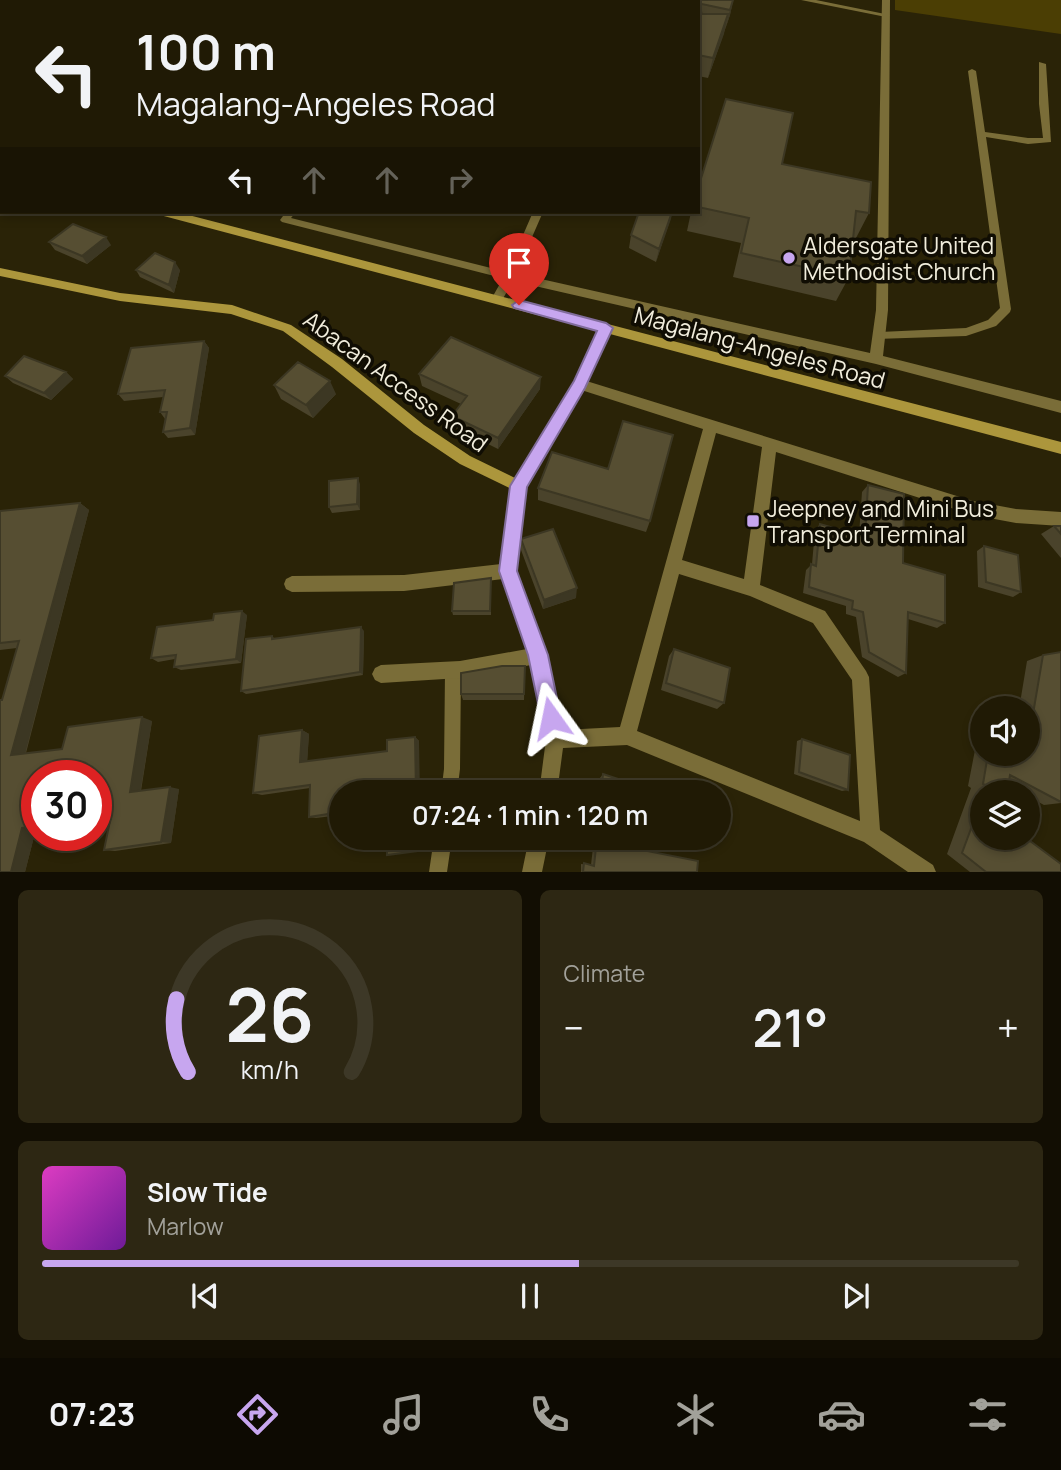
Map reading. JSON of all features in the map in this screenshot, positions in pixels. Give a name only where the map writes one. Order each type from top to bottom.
[{"type":"main road","name":"Magalang-Angeles Road","points":[[172,214],[1061,448]]},
{"type":"main road","name":"Abacan Access Road","points":[[0,272],[120,297],[232,310],[287,328],[337,363],[419,429],[465,460],[518,486]]},
{"type":"main road","points":[[518,486],[580,384],[606,328]]},
{"type":"street","points":[[876,359],[880,336],[886,0]]},
{"type":"street","points":[[497,299],[510,276],[876,359],[1061,407]]},
{"type":"street","points":[[580,384],[995,513],[1061,519]]},
{"type":"street","points":[[627,736],[711,425]]},
{"type":"street","points":[[751,589],[770,443]]},
{"type":"street","points":[[518,486],[508,571],[538,655],[555,739],[550,780]]},
{"type":"street","points":[[675,565],[751,589],[819,617],[860,677],[871,835]]},
{"type":"street","points":[[292,584],[404,583],[508,571]]},
{"type":"street","points":[[382,674],[419,675],[495,666],[538,655]]},
{"type":"street","points":[[555,739],[627,736],[871,835],[926,872]]},
{"type":"street","points":[[533,872],[537,850]]},
{"type":"lane","points":[[805,0],[886,15]]},
{"type":"lane","points":[[982,134],[1028,141],[1048,140],[1043,104],[1042,64]]},
{"type":"lane","points":[[880,336],[966,332],[992,323],[1006,309],[972,71]]},
{"type":"lane","points":[[290,214],[285,220],[510,276],[537,214]]},
{"type":"lane","points":[[451,780],[453,671]]},
{"type":"lane","points":[[438,872],[441,850]]},
{"type":"shaded area","points":[[895,0],[1061,0],[1061,34],[895,10]]},
{"type":"building","points":[[700,0],[733,0],[730,10],[702,4],[700,6]]},
{"type":"building","points":[[700,9],[702,14],[728,14],[713,58],[700,55]]},
{"type":"building","points":[[726,99],[793,113],[782,164],[871,182],[869,213],[856,211],[849,277],[741,253],[749,218],[700,207],[700,182]]},
{"type":"building","points":[[638,214],[671,214],[659,249],[631,235]]},
{"type":"building","points":[[73,224],[106,237],[82,256],[49,242]]},
{"type":"building","points":[[155,253],[175,262],[169,285],[136,270]]},
{"type":"building","points":[[451,337],[541,377],[498,438],[452,416],[467,396],[419,374]]},
{"type":"building","points":[[204,341],[190,428],[163,432],[167,412],[160,412],[165,390],[118,394],[131,348]]},
{"type":"building","points":[[24,356],[66,372],[44,393],[5,376]]},
{"type":"building","points":[[298,362],[330,381],[306,405],[274,385]]},
{"type":"building","points":[[623,421],[673,435],[650,521],[538,488],[552,452],[608,469]]},
{"type":"building","points":[[358,478],[357,504],[329,507],[329,481]]},
{"type":"building","points":[[868,485],[904,494],[903,563],[945,575],[945,623],[908,612],[906,673],[869,652],[863,612],[852,609],[853,601],[809,587],[811,564],[816,566],[820,524],[865,537]]},
{"type":"building","points":[[80,503],[11,755],[62,749],[68,727],[142,717],[130,792],[170,787],[161,842],[112,849],[112,760],[21,760],[21,832],[11,872],[0,872],[0,700],[19,641],[0,643],[0,511]]},
{"type":"building","points":[[553,529],[577,588],[544,600],[521,539]]},
{"type":"building","points":[[984,546],[1018,555],[1021,592],[986,582]]},
{"type":"building","points":[[491,578],[490,611],[452,611],[454,583]]},
{"type":"building","points":[[242,611],[236,659],[174,667],[176,655],[151,658],[157,627],[213,620],[214,614]]},
{"type":"building","points":[[361,627],[360,672],[241,691],[246,639],[272,636],[272,639]]},
{"type":"building","points":[[674,649],[730,668],[724,703],[666,683]]},
{"type":"building","points":[[1061,652],[1061,802],[1040,791],[1040,780],[1019,780],[1010,775],[1009,780],[984,780],[986,766],[1040,766],[1040,696],[1036,696],[1043,655]]},
{"type":"building","points":[[502,666],[525,666],[524,694],[461,694],[461,673]]},
{"type":"building","points":[[302,730],[300,762],[387,751],[387,740],[415,737],[416,780],[329,780],[329,814],[309,817],[310,785],[253,793],[259,736]]},
{"type":"building","points":[[802,739],[850,755],[848,790],[799,772]]},
{"type":"building","points":[[603,774],[621,780],[602,780]]},
{"type":"building","points":[[970,831],[970,850],[1040,848],[1061,864],[1061,872],[986,872],[962,853]]},
{"type":"building","points":[[387,850],[417,850],[417,851],[387,855]]},
{"type":"building","points":[[596,850],[642,850],[698,861],[697,872],[583,872],[584,863],[594,866]]},
{"type":"place","name":"Aldersgate United Methodist Church","points":[[789,258]]},
{"type":"place","name":"Jeepney and Mini Bus Transport Terminal","points":[[753,521]]},
{"type":"route","points":[[519,305],[606,328],[580,384],[518,486],[508,571],[538,655],[551,718]]}]
